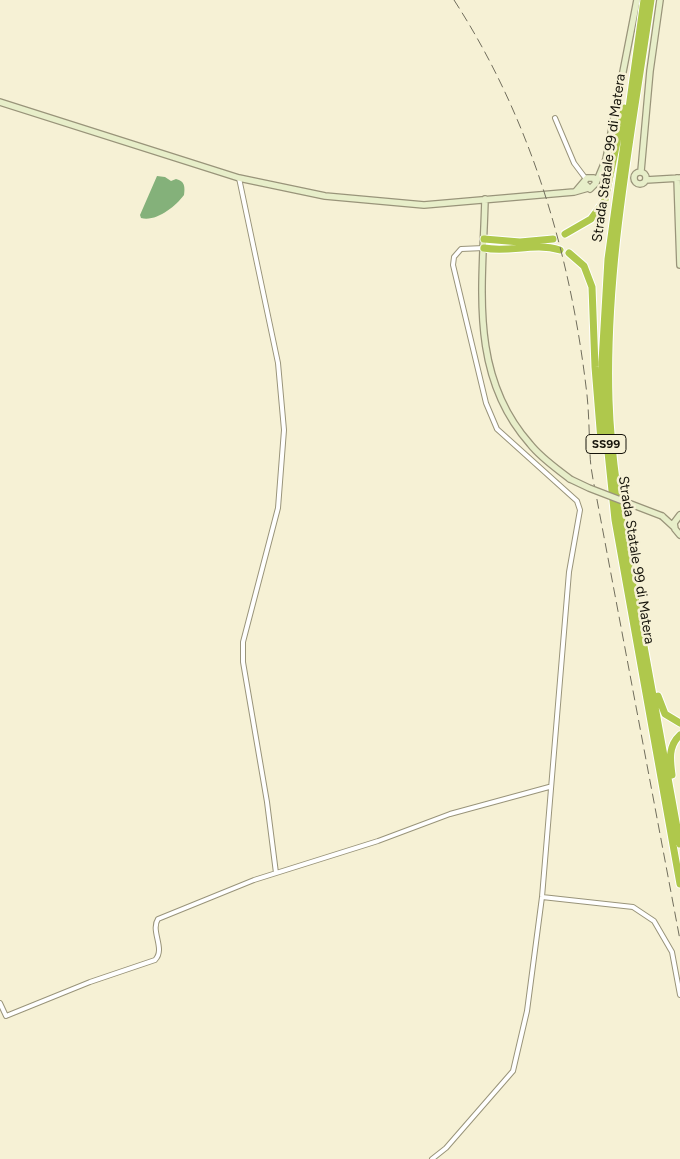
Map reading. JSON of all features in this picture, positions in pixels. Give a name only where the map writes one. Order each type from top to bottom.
[{"type":"highway","name":"Strada Statale 99 di Matera","points":[[644,0],[608,259],[604,309],[603,404],[615,520],[680,884]]},
{"type":"highway","name":"SS99","points":[[651,0],[614,260],[608,362],[612,446],[635,594],[680,844]]},
{"type":"highway","points":[[565,234],[590,220],[605,200],[634,64]]},
{"type":"highway","points":[[484,239],[520,242],[553,238]]},
{"type":"highway","points":[[484,248],[500,250],[540,246],[560,250]]},
{"type":"highway","points":[[569,253],[584,266],[592,287],[599,423],[604,469],[615,520]]},
{"type":"highway","points":[[635,594],[660,706],[672,720],[680,723]]},
{"type":"highway","points":[[680,734],[673,743],[670,760],[680,822]]},
{"type":"street","points":[[574,192],[603,169],[637,0]]},
{"type":"street","points":[[641,171],[650,71],[660,0]]},
{"type":"street","points":[[0,102],[239,178],[325,196],[424,205],[574,192],[594,188],[590,180],[574,163],[555,118]]},
{"type":"street","points":[[641,171],[635,174],[635,182],[641,184],[646,180],[679,178],[680,265]]},
{"type":"street","points":[[641,171],[646,174],[646,180]]},
{"type":"street","points":[[239,178],[278,363],[284,430],[278,508],[243,642],[243,662],[267,802],[276,873]]},
{"type":"street","points":[[588,188],[590,180]]},
{"type":"street","points":[[485,200],[483,332],[492,380],[504,407],[519,431],[542,457],[570,479],[662,516],[678,516],[674,527]]},
{"type":"street","points":[[432,1159],[446,1148],[513,1071],[527,1012],[542,897],[549,787],[568,572],[580,510],[577,501],[497,429],[486,403],[453,265],[454,257],[461,249],[484,248]]},
{"type":"street","points":[[662,516],[680,535]]},
{"type":"street","points":[[0,1003],[6,1016],[90,982],[155,960],[159,953],[155,925],[158,919],[276,873],[378,841],[450,814],[549,787]]},
{"type":"street","points":[[542,897],[633,907],[654,921],[672,952],[680,995]]},
{"type":"shaded area","points":[[157,176],[165,177],[171,181],[176,179],[181,181],[184,187],[184,195],[176,204],[159,216],[147,219],[141,218],[140,215]]},
{"type":"railway","points":[[454,0],[481,45],[505,92],[526,140],[558,240],[580,343],[587,395],[590,458],[593,478],[680,940]]}]
